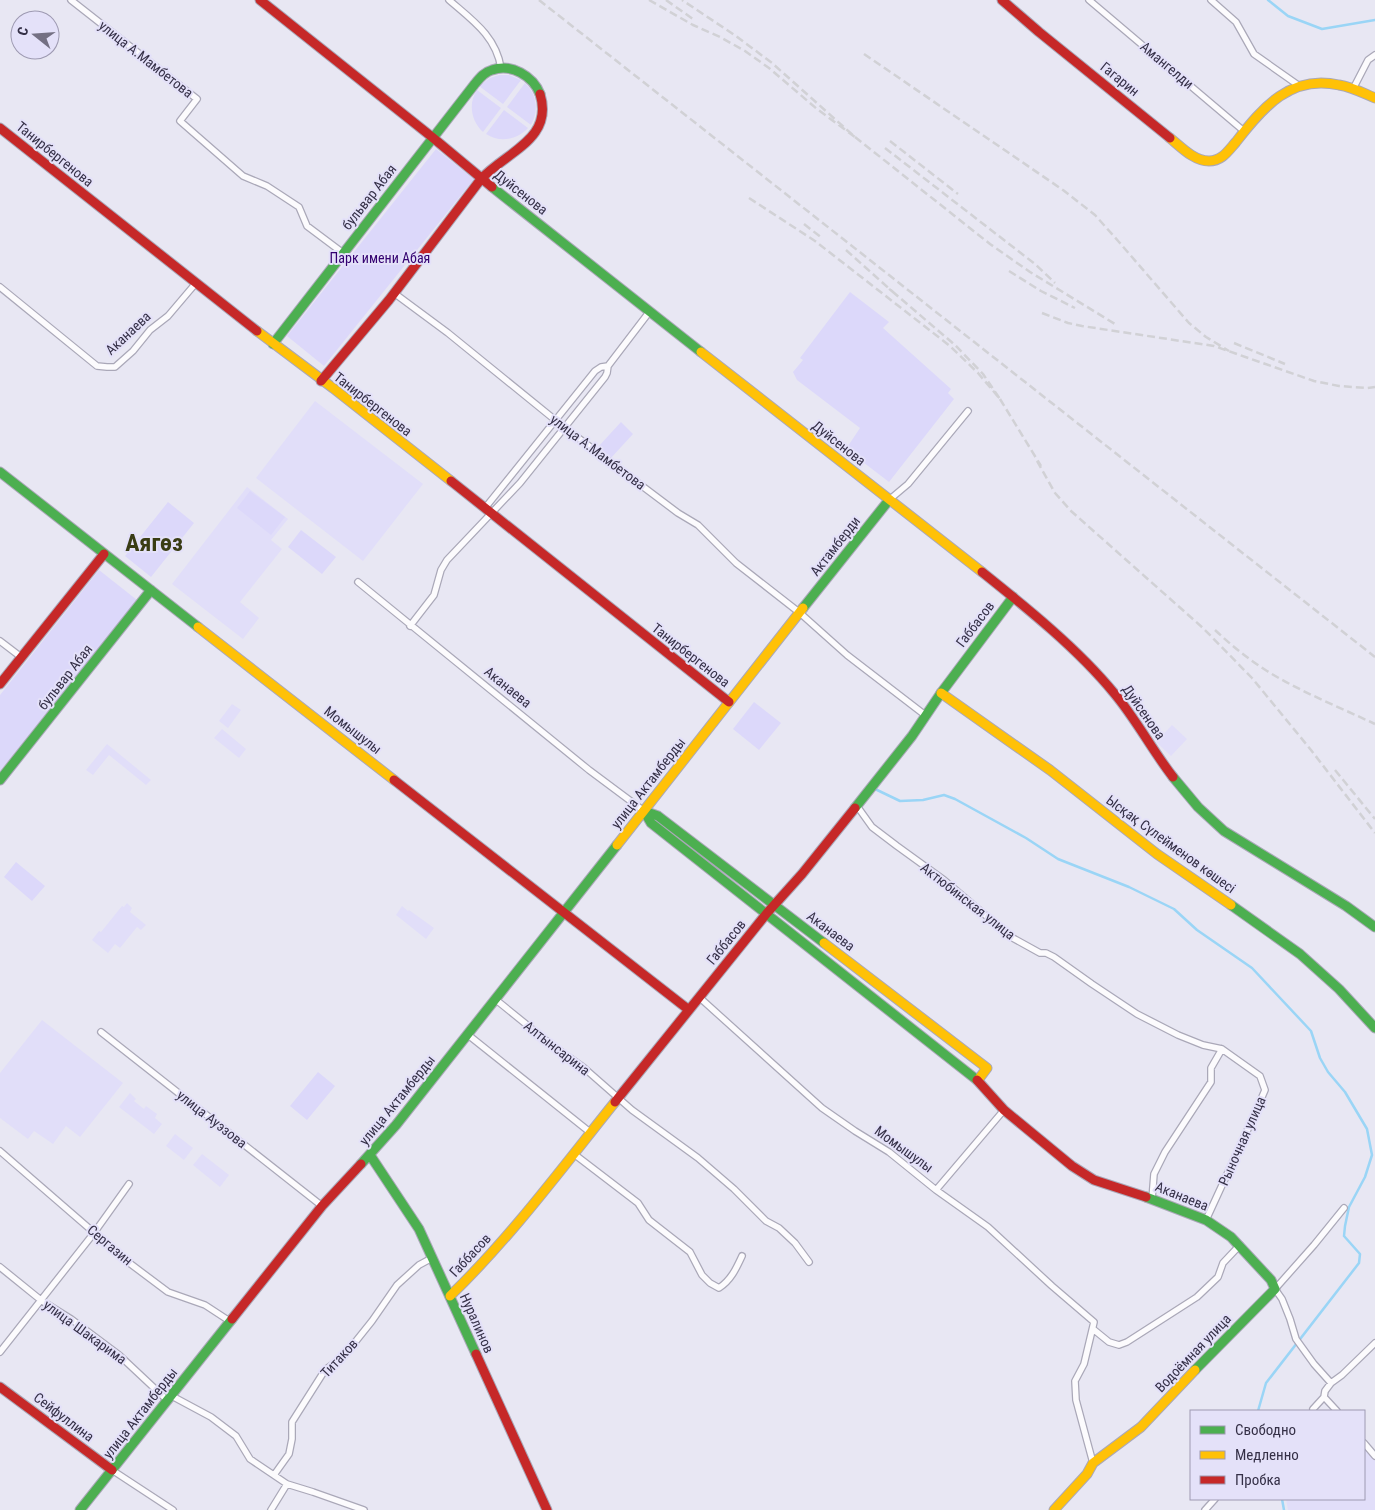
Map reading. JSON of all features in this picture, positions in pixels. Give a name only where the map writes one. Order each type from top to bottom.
[{"type":"street","name":"улица А.Мамбетова","points":[[71,0],[197,99],[180,121],[243,176],[267,186],[299,208],[308,226],[343,253]]},
{"type":"street","name":"Дуйсенова","points":[[260,0],[1013,598],[1066,645],[1112,690],[1168,770],[1186,794],[1208,818],[1240,842],[1337,901],[1375,927]]},
{"type":"street","points":[[449,0],[489,36],[499,55],[501,68]]},
{"type":"street","name":"Гагарин","points":[[1002,0],[1191,155],[1204,161],[1219,159],[1226,154],[1244,132]]},
{"type":"street","name":"Амангелди","points":[[1089,0],[1244,132]]},
{"type":"street","points":[[1211,0],[1236,22],[1254,54],[1298,85]]},
{"type":"street","points":[[1354,89],[1368,60],[1375,55]]},
{"type":"street","points":[[321,381],[394,293],[482,178],[507,156],[522,148],[536,131],[542,115],[542,96],[527,76],[518,70],[501,68],[490,70],[481,78],[432,137]]},
{"type":"street","points":[[1244,132],[1267,105],[1298,85],[1318,82],[1335,84],[1354,89],[1375,98]]},
{"type":"street","name":"Танирбергенова","points":[[0,128],[273,344],[333,388],[729,702]]},
{"type":"street","name":"бульвар Абая","points":[[273,344],[432,137]]},
{"type":"street","name":"Аканаева","points":[[0,287],[97,366],[107,368],[114,367],[133,351],[150,330],[168,316],[196,282]]},
{"type":"street","name":"улица А.Мамбетова","points":[[394,293],[448,333],[565,428],[698,526],[736,563],[800,613],[847,655],[925,715]]},
{"type":"street","points":[[488,511],[520,483],[565,428],[605,377],[608,366],[650,311]]},
{"type":"street","points":[[410,626],[434,595],[441,570],[447,560],[488,511],[595,371],[601,367],[608,366]]},
{"type":"street","name":"Актамберди","points":[[729,702],[889,500],[908,484],[968,411]]},
{"type":"street","name":"Момышулы","points":[[0,472],[562,913],[689,1010]]},
{"type":"street","points":[[0,684],[104,554]]},
{"type":"street","name":"Аканаева","points":[[358,582],[589,770],[644,811],[658,816],[987,1068],[978,1080]]},
{"type":"street","name":"бульвар Абая","points":[[0,780],[151,590]]},
{"type":"street","name":"Габбасов","points":[[450,1296],[476,1272],[496,1248],[619,1099],[767,913],[802,874],[857,806],[912,736],[941,693],[1013,598]]},
{"type":"street","points":[[0,641],[21,657]]},
{"type":"street","name":"Ысқақ Сүлейменов көшесі","points":[[941,693],[1050,770],[1157,854],[1300,954],[1339,989],[1375,1028]]},
{"type":"street","name":"улица Актамберды","points":[[80,1510],[322,1206],[396,1125],[729,702]]},
{"type":"street","name":"Актюбинская улица","points":[[857,806],[872,827],[944,880],[1011,937],[1040,953],[1054,957],[1137,1014],[1178,1035],[1203,1045],[1222,1049]]},
{"type":"street","name":"Аканаева","points":[[644,811],[651,823],[978,1080],[1004,1110],[1072,1166],[1094,1180],[1152,1199],[1206,1220],[1231,1236],[1271,1280],[1282,1299],[1296,1339],[1331,1383]]},
{"type":"street","name":"Алтынсарина","points":[[495,998],[553,1046],[583,1067],[632,1110],[698,1158],[734,1189],[766,1221],[779,1228],[795,1243],[809,1262]]},
{"type":"street","name":"Момышулы","points":[[699,998],[822,1108],[889,1152],[936,1190],[988,1226],[1052,1286],[1094,1322],[1093,1329]]},
{"type":"street","name":"улица Ауэзова","points":[[101,1032],[322,1206]]},
{"type":"street","points":[[467,1034],[591,1133]]},
{"type":"street","points":[[1152,1199],[1154,1174],[1165,1152],[1212,1082],[1211,1068],[1222,1049]]},
{"type":"street","name":"Рыночная улица","points":[[1206,1220],[1265,1090],[1260,1076],[1222,1049]]},
{"type":"street","points":[[936,1190],[1004,1110]]},
{"type":"street","name":"Сергазин","points":[[0,1151],[128,1262],[168,1292],[205,1305],[230,1322]]},
{"type":"street","points":[[574,1154],[638,1203],[649,1220],[690,1252],[702,1274],[710,1283],[719,1288],[726,1283],[742,1256]]},
{"type":"street","name":"Нуралинов","points":[[370,1155],[420,1229],[547,1510]]},
{"type":"street","points":[[0,1352],[42,1301],[129,1184]]},
{"type":"street","name":"Водоёмная улица","points":[[1054,1510],[1087,1474],[1093,1463],[1141,1427],[1218,1346],[1276,1289],[1344,1208]]},
{"type":"street","points":[[1093,1463],[1076,1400],[1075,1381],[1084,1364],[1093,1329],[1109,1342],[1118,1345],[1127,1342],[1197,1297],[1218,1277],[1224,1263],[1240,1245]]},
{"type":"street","name":"Титаков","points":[[274,1475],[289,1454],[292,1439],[292,1422],[326,1370],[344,1356],[372,1321],[397,1285],[419,1265],[432,1258]]},
{"type":"street","name":"улица Шакарима","points":[[0,1267],[42,1301],[71,1319],[119,1355],[169,1398],[211,1417],[223,1426],[236,1436],[250,1459],[287,1484],[364,1510]]},
{"type":"street","points":[[1313,1409],[1324,1397],[1331,1383],[1342,1376],[1375,1343]]},
{"type":"street","name":"Сейфуллина","points":[[0,1387],[112,1470]]},
{"type":"street","points":[[1324,1397],[1336,1410]]},
{"type":"street","points":[[1365,1443],[1375,1456]]},
{"type":"street","points":[[112,1470],[173,1510]]},
{"type":"street","points":[[271,1510],[287,1484]]},
{"type":"street","points":[[1205,1510],[1214,1500]]},
{"type":"shaded area","points":[[315,401],[423,484],[363,561],[256,478]]},
{"type":"shaded area","points":[[247,487],[288,519],[271,540],[282,549],[240,602],[259,618],[243,639],[172,584]]},
{"type":"shaded area","points":[[232,704],[241,710],[228,728],[219,721]]},
{"type":"shaded area","points":[[1172,725],[1187,739],[1171,756],[1156,742]]},
{"type":"shaded area","points":[[222,729],[246,749],[239,758],[214,738]]},
{"type":"shaded area","points":[[107,744],[151,780],[146,785],[109,755],[93,775],[86,770]]},
{"type":"shaded area","points":[[127,903],[132,908],[130,912],[146,925],[141,930],[137,927],[120,948],[115,944],[108,953],[92,940],[122,906],[124,907]]},
{"type":"shaded area","points":[[402,906],[434,928],[426,939],[396,915]]},
{"type":"shaded area","points":[[42,1020],[123,1083],[80,1137],[66,1126],[53,1144],[34,1131],[28,1139],[0,1118],[0,1073]]},
{"type":"shaded area","points":[[130,1093],[136,1099],[134,1101],[144,1109],[146,1106],[157,1114],[155,1118],[162,1124],[154,1134],[119,1107]]},
{"type":"shaded area","points":[[175,1134],[193,1148],[184,1160],[166,1146]]},
{"type":"shaded area","points":[[202,1154],[229,1175],[220,1187],[193,1165]]},
{"type":"shaded area","points":[[1365,1448],[1375,1460],[1375,1510],[1288,1510],[1286,1500],[1365,1500]]},
{"type":"green space","points":[[499,75],[509,75],[521,80],[503,104],[479,86],[490,78]]},
{"type":"green space","points":[[525,83],[532,92],[536,103],[534,120],[531,125],[507,107]]},
{"type":"green space","points":[[477,90],[501,108],[483,132],[476,123],[472,112],[472,100]]},
{"type":"green space","points":[[504,110],[528,128],[514,138],[508,139],[497,139],[486,134]]},
{"type":"green space","name":"Парк имени Абая","points":[[436,149],[474,179],[324,366],[287,336]]},
{"type":"green space","points":[[850,292],[889,322],[883,328],[951,389],[948,393],[954,399],[889,482],[846,449],[860,428],[797,380],[793,372],[803,360],[800,358]]},
{"type":"green space","points":[[621,422],[633,434],[610,459],[598,447]]},
{"type":"green space","points":[[250,491],[285,517],[271,535],[237,508]]},
{"type":"green space","points":[[168,502],[194,523],[151,577],[125,556]]},
{"type":"green space","points":[[301,530],[336,557],[322,574],[288,547]]},
{"type":"green space","points":[[99,570],[137,600],[0,771],[0,695]]},
{"type":"green space","points":[[754,702],[781,723],[759,750],[733,729]]},
{"type":"green space","points":[[16,862],[45,886],[32,901],[4,877]]},
{"type":"green space","points":[[318,1072],[335,1086],[307,1120],[290,1106]]},
{"type":"waterway","points":[[1268,0],[1288,16],[1322,29],[1375,20]]},
{"type":"waterway","points":[[875,789],[900,801],[923,800],[944,795],[955,799],[1026,838],[1058,859],[1129,887],[1174,909],[1197,930],[1252,968],[1311,1031],[1320,1058],[1328,1072],[1345,1092],[1367,1129],[1372,1155],[1365,1177],[1349,1207],[1344,1236],[1360,1254],[1359,1263],[1266,1383],[1258,1410]]},
{"type":"waterway","points":[[1282,1500],[1284,1510]]},
{"type":"railway","points":[[539,0],[1375,657]]},
{"type":"railway","points":[[649,0],[745,51],[855,137],[772,63],[682,0]]},
{"type":"railway","points":[[666,0],[693,19]]},
{"type":"railway","points":[[864,54],[1063,190],[1095,215],[1189,323],[1206,337],[1229,351]]},
{"type":"railway","points":[[855,137],[990,244],[1030,272],[1115,324]]},
{"type":"railway","points":[[890,141],[958,194]]},
{"type":"railway","points":[[885,148],[1035,264],[1055,283]]},
{"type":"railway","points":[[749,198],[815,241],[950,346],[978,373],[1000,399],[983,374],[955,345],[893,292]]},
{"type":"railway","points":[[804,224],[822,238]]},
{"type":"railway","points":[[846,250],[893,292],[888,288]]},
{"type":"railway","points":[[1009,271],[1041,291],[1075,308]]},
{"type":"railway","points":[[1042,313],[1082,326],[1214,346],[1314,381],[1339,386],[1375,387]]},
{"type":"railway","points":[[1234,343],[1285,364]]},
{"type":"railway","points":[[1000,399],[1041,466]]},
{"type":"railway","points":[[1037,461],[1055,493],[1071,511],[1203,628],[1252,678],[1375,833]]},
{"type":"railway","points":[[1215,630],[1246,657],[1280,679],[1375,724]]},
{"type":"railway","points":[[1335,770],[1375,819]]},
{"type":"traffic: fast","points":[[273,344],[482,76],[489,71],[499,68],[514,70],[527,77],[540,94]]},
{"type":"traffic: fast","points":[[492,187],[701,352]]},
{"type":"traffic: fast","points":[[0,472],[198,627]]},
{"type":"traffic: fast","points":[[803,608],[889,500]]},
{"type":"traffic: fast","points":[[0,780],[151,590]]},
{"type":"traffic: fast","points":[[855,808],[912,736],[941,693],[1013,597]]},
{"type":"traffic: fast","points":[[1173,777],[1198,807],[1224,831],[1346,906],[1375,927]]},
{"type":"traffic: fast","points":[[644,811],[651,823],[977,1080]]},
{"type":"traffic: fast","points":[[644,811],[658,816],[824,943]]},
{"type":"traffic: fast","points":[[361,1164],[396,1125],[617,845]]},
{"type":"traffic: fast","points":[[1231,905],[1300,954],[1339,989],[1375,1028]]},
{"type":"traffic: fast","points":[[370,1155],[419,1229],[476,1354]]},
{"type":"traffic: fast","points":[[1146,1197],[1206,1220],[1231,1237],[1271,1280],[1275,1289],[1195,1370]]},
{"type":"traffic: fast","points":[[80,1510],[232,1319]]},
{"type":"traffic: slow","points":[[1170,138],[1198,159],[1214,161],[1227,152],[1268,106],[1292,89],[1306,84],[1322,83],[1348,87],[1375,98]]},
{"type":"traffic: slow","points":[[257,331],[451,481]]},
{"type":"traffic: slow","points":[[701,352],[982,572]]},
{"type":"traffic: slow","points":[[617,845],[803,608]]},
{"type":"traffic: slow","points":[[198,627],[394,780]]},
{"type":"traffic: slow","points":[[941,693],[1050,770],[1157,854],[1231,905]]},
{"type":"traffic: slow","points":[[824,943],[987,1068],[978,1080]]},
{"type":"traffic: slow","points":[[450,1296],[515,1226],[615,1102]]},
{"type":"traffic: slow","points":[[1054,1510],[1087,1474],[1093,1463],[1141,1427],[1195,1370]]},
{"type":"traffic: jam","points":[[260,0],[492,187]]},
{"type":"traffic: jam","points":[[1002,0],[1170,138]]},
{"type":"traffic: jam","points":[[321,381],[389,300],[481,179],[534,134],[540,122],[543,109],[540,94]]},
{"type":"traffic: jam","points":[[0,128],[257,331]]},
{"type":"traffic: jam","points":[[451,481],[729,702]]},
{"type":"traffic: jam","points":[[0,684],[104,554]]},
{"type":"traffic: jam","points":[[982,572],[1051,630],[1100,677],[1130,713],[1173,777]]},
{"type":"traffic: jam","points":[[394,780],[689,1010]]},
{"type":"traffic: jam","points":[[615,1102],[767,913],[802,874],[855,808]]},
{"type":"traffic: jam","points":[[977,1080],[1004,1110],[1072,1166],[1094,1180],[1146,1197]]},
{"type":"traffic: jam","points":[[232,1319],[322,1206],[361,1164]]},
{"type":"traffic: jam","points":[[476,1354],[547,1510]]},
{"type":"traffic: jam","points":[[0,1387],[112,1470]]},
{"type":"district","name":"Аягөз","points":[[154,543]]}]
